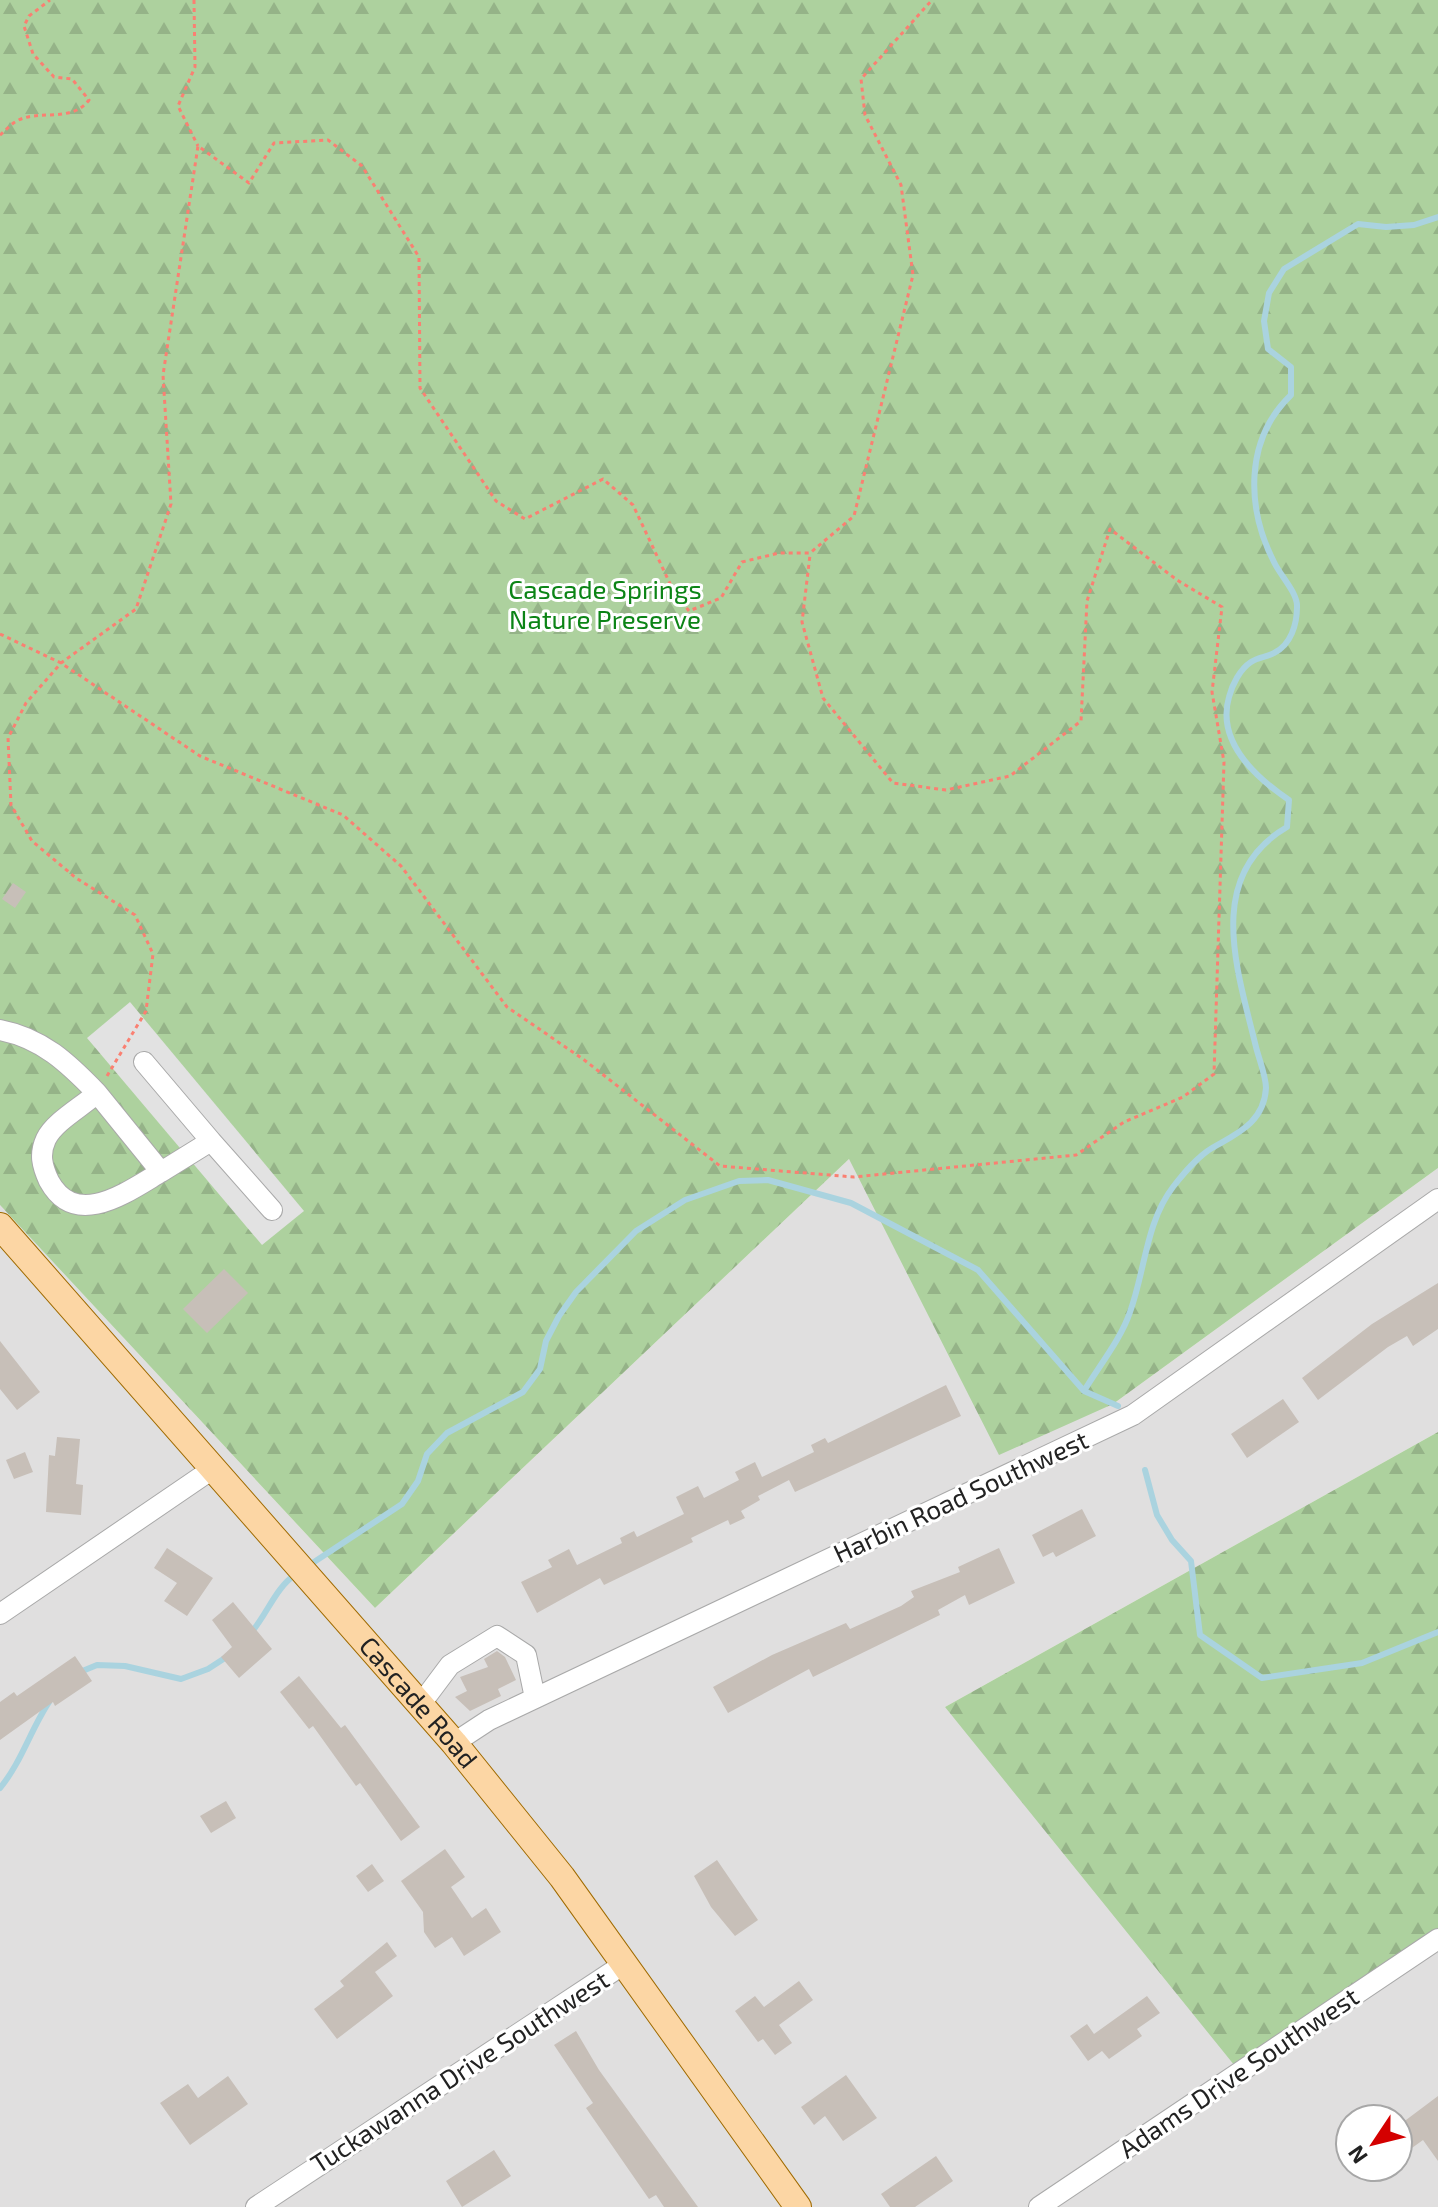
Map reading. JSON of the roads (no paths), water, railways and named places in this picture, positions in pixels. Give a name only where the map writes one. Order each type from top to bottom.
[{"type":"main road","name":"Cascade Road","points":[[0,1226],[211,1470],[454,1743],[562,1877],[798,2207]]},
{"type":"street","points":[[0,1030],[32,1040],[63,1058],[97,1093],[161,1172]]},
{"type":"street","points":[[144,1062],[272,1210]]},
{"type":"street","points":[[97,1093],[47,1138],[40,1161],[65,1201],[86,1208],[121,1196],[211,1141]]},
{"type":"street","name":"Harbin Road Southwest","points":[[454,1743],[489,1720],[1133,1415],[1438,1199]]},
{"type":"street","points":[[0,1614],[211,1470]]},
{"type":"street","points":[[420,1705],[450,1665],[497,1636],[526,1655],[535,1698]]},
{"type":"street","name":"Adams Drive Southwest","points":[[1042,2206],[1438,1939]]},
{"type":"street","name":"Tuckawanna Drive Southwest","points":[[256,2207],[624,1964]]},
{"type":"waterway","points":[[1084,1391],[1126,1322],[1151,1231],[1164,1201],[1201,1156],[1254,1119],[1264,1100],[1265,1078],[1241,988],[1233,927],[1236,898],[1244,872],[1261,847],[1287,827],[1289,800],[1263,781],[1241,757],[1228,729],[1226,713],[1230,692],[1240,673],[1251,662],[1285,645],[1297,614],[1295,596],[1265,543],[1255,498],[1254,476],[1265,433],[1291,395],[1291,367],[1268,349],[1264,321],[1269,293],[1284,269],[1358,224],[1386,227],[1414,225],[1438,217]]},
{"type":"waterway","points":[[308,1566],[402,1504],[418,1481],[427,1454],[447,1433],[523,1392],[540,1369],[546,1341],[559,1316],[576,1292],[636,1231],[685,1200],[739,1181],[768,1180],[851,1203],[978,1270],[1084,1391],[1118,1406]]},
{"type":"waterway","points":[[1145,1470],[1157,1515],[1172,1540],[1191,1561],[1200,1635],[1262,1678],[1362,1663],[1438,1632]]},
{"type":"waterway","points":[[250,1634],[282,1587],[296,1574]]},
{"type":"waterway","points":[[80,1672],[97,1665],[125,1666],[181,1679],[208,1669],[228,1656]]},
{"type":"waterway","points":[[0,1788],[49,1702]]},
{"type":"park label","name":"Cascade Springs Nature Preserve","points":[[605,605]]}]
